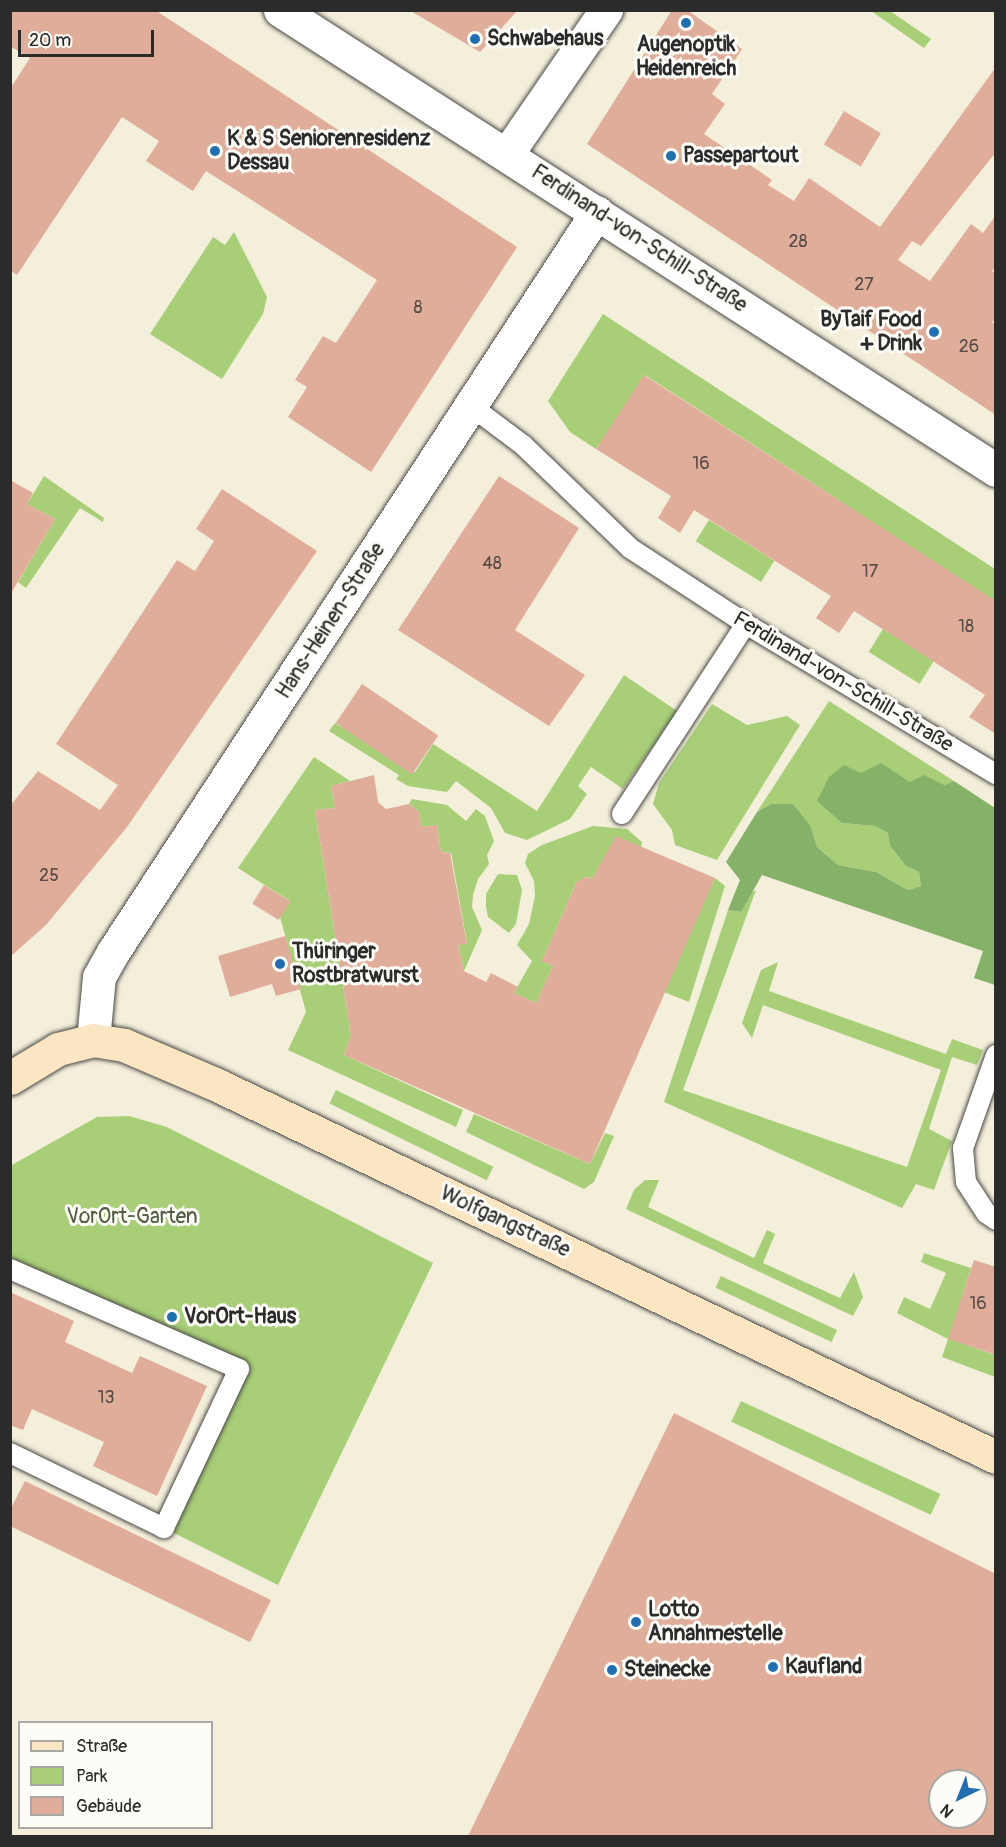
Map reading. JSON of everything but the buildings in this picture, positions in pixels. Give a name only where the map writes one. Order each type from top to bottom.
[{"type":"main road","name":"Wolfgangstraße","points":[[10,1078],[58,1049],[93,1040],[124,1045],[215,1084],[996,1457]]},
{"type":"street","name":"Ferdinand-von-Schill-Straße","points":[[279,10],[507,154],[996,470]]},
{"type":"street","points":[[507,154],[606,10]]},
{"type":"street","name":"Hans-Heinen-Straße","points":[[93,1040],[99,978],[113,952],[597,212]]},
{"type":"lane","name":"Ferdinand-von-Schill-Straße","points":[[471,406],[523,445],[630,548],[746,624],[996,774]]},
{"type":"lane","points":[[622,814],[746,624]]},
{"type":"lane","points":[[996,1055],[963,1148],[966,1182],[986,1213],[996,1220]]},
{"type":"lane","points":[[10,1269],[239,1369],[164,1528],[10,1454]]},
{"type":"green space","points":[[871,11],[890,11],[931,39],[924,48]]},
{"type":"green space","points":[[234,232],[267,297],[263,314],[222,379],[150,334],[213,237],[225,245]]},
{"type":"green space","points":[[603,314],[995,569],[995,601],[645,375],[596,449],[570,432],[548,401]]},
{"type":"green space","points":[[44,476],[104,518],[103,522],[80,508],[26,588],[18,582],[55,519],[27,504]]},
{"type":"green space","points":[[709,520],[774,561],[761,582],[696,541]]},
{"type":"green space","points":[[883,629],[934,661],[920,684],[869,652]]},
{"type":"green space","points":[[624,675],[677,711],[623,789],[591,767],[578,786],[587,794],[570,819],[527,840],[505,833],[491,808],[456,781],[447,792],[408,786],[396,779],[399,775],[329,731],[335,723],[415,772],[433,744],[537,811]]},
{"type":"green space","points":[[829,701],[954,781],[944,785],[910,782],[881,764],[842,823],[875,826],[888,833],[890,846],[906,866],[919,872],[921,886],[908,890],[876,872],[838,865],[817,847],[811,827],[771,804],[757,812]]},
{"type":"green space","points":[[712,704],[747,725],[787,716],[800,725],[717,860],[675,845],[672,830],[653,804],[659,783]]},
{"type":"green space","points":[[314,757],[350,781],[331,786],[335,808],[315,810],[351,1035],[344,1055],[463,1110],[456,1127],[288,1050],[306,1012],[280,917],[290,901],[238,868]]},
{"type":"green space","points":[[881,763],[910,782],[924,775],[944,785],[954,781],[995,808],[995,985],[974,978],[983,951],[762,875],[741,912],[728,910],[740,880],[726,862],[757,812],[771,804],[793,804],[811,827],[817,847],[838,865],[876,872],[908,890],[921,886],[919,872],[906,866],[890,846],[888,833],[875,826],[842,823],[817,801],[829,777],[844,765],[861,773]]},
{"type":"green space","points":[[412,799],[447,805],[466,821],[476,809],[485,816],[494,841],[487,855],[489,864],[478,879],[473,895],[472,907],[482,930],[464,971],[458,945],[467,943],[451,853],[441,852],[437,825],[421,827],[419,812],[409,804]]},
{"type":"green space","points":[[593,826],[627,829],[642,842],[641,847],[604,858],[592,879],[585,877],[576,883],[542,961],[553,966],[536,1003],[514,993],[532,961],[517,945],[529,924],[535,896],[534,881],[525,863],[528,854],[542,845]]},
{"type":"green space","points":[[498,874],[517,875],[522,890],[516,924],[509,933],[488,917],[486,907],[486,894]]},
{"type":"green space","points":[[715,878],[725,886],[689,1002],[664,992]]},
{"type":"green space","points":[[756,890],[683,1090],[907,1167],[941,1070],[763,1005],[752,1038],[742,1023],[761,970],[778,962],[769,991],[946,1054],[952,1039],[983,1050],[977,1065],[952,1057],[929,1129],[952,1141],[934,1190],[916,1184],[902,1208],[664,1102],[728,910],[741,912],[750,893]]},
{"type":"green space","points":[[336,1090],[493,1167],[487,1180],[329,1103]]},
{"type":"green space","points":[[474,1114],[590,1164],[605,1133],[614,1136],[594,1182],[584,1189],[466,1132]]},
{"type":"green space","name":"VorOrt-Garten","points":[[129,1116],[167,1127],[433,1263],[278,1585],[164,1528],[239,1369],[11,1269],[10,1166],[97,1117]]},
{"type":"green space","points":[[645,1180],[659,1180],[648,1207],[754,1258],[767,1230],[775,1234],[763,1263],[840,1298],[854,1272],[863,1297],[853,1316],[626,1209],[634,1190]]},
{"type":"green space","points":[[924,1253],[971,1268],[949,1339],[995,1355],[995,1377],[942,1357],[948,1339],[897,1313],[904,1297],[930,1309],[946,1273],[921,1262]]},
{"type":"green space","points":[[721,1276],[837,1330],[832,1342],[716,1288]]},
{"type":"green space","points":[[741,1401],[940,1494],[931,1515],[731,1422]]},
{"type":"place","name":"Augenoptik Heidenreich","points":[[686,23]]},
{"type":"place","name":"Schwabehaus","points":[[475,39]]},
{"type":"place","name":"K & S Seniorenresidenz Dessau","points":[[215,151]]},
{"type":"place","name":"Passepartout","points":[[671,156]]},
{"type":"place","name":"ByTaif Food + Drink","points":[[934,332]]},
{"type":"place","name":"Thüringer Rostbratwurst","points":[[280,964]]},
{"type":"place","name":"VorOrt-Haus","points":[[172,1317]]},
{"type":"place","name":"Lotto Annahmestelle","points":[[636,1622]]},
{"type":"place","name":"Kaufland","points":[[773,1667]]},
{"type":"place","name":"Steinecke","points":[[612,1670]]}]
